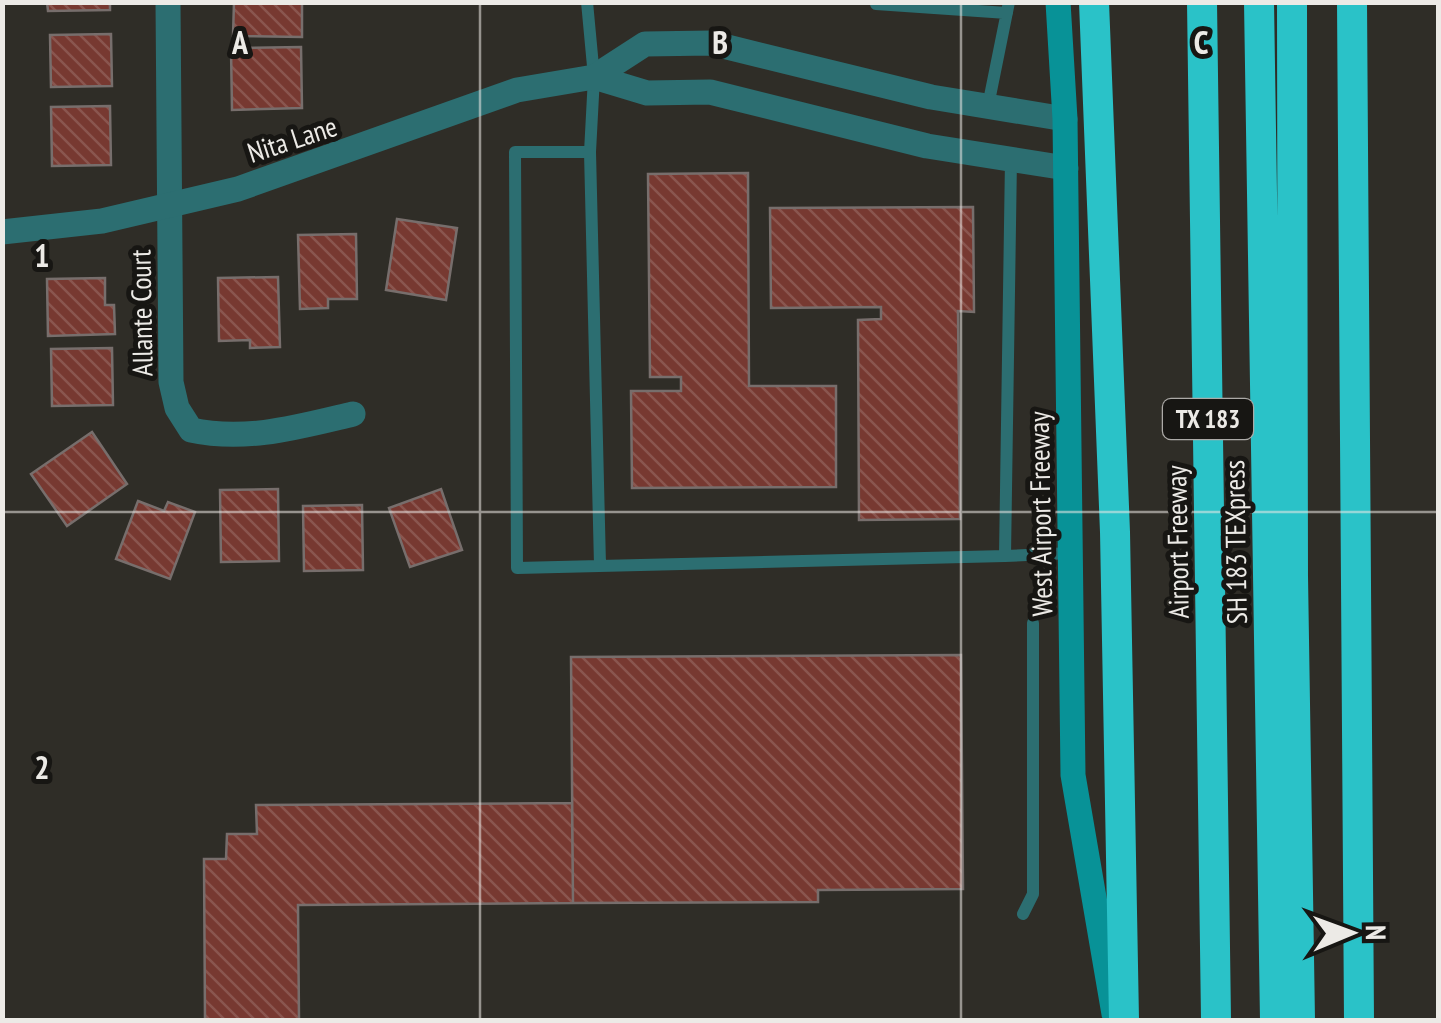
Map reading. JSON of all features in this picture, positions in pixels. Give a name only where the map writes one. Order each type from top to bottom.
[{"type":"highway","points":[[1094,2],[1115,532]]},
{"type":"highway","points":[[1114,2],[1115,532],[1124,1020]]},
{"type":"highway","name":"Airport Freeway","points":[[1202,2],[1216,1020]]},
{"type":"highway","name":"SH 183 TEXpress","points":[[1259,2],[1274,1020]]},
{"type":"highway","name":"SH 183 TEXpress","points":[[1292,2],[1293,576],[1300,1020]]},
{"type":"highway","points":[[1352,2],[1359,1020]]},
{"type":"main road","name":"West Airport Freeway","points":[[1058,2],[1066,168],[1073,774],[1115,1020]]},
{"type":"street","points":[[168,2],[170,206]]},
{"type":"street","name":"Nita Lane","points":[[2,232],[102,221],[170,206],[386,140],[517,90],[594,77],[645,44],[711,43],[816,65],[931,97],[1065,119]]},
{"type":"street","name":"Nita Lane","points":[[594,77],[647,94],[710,92],[927,146],[1066,168]]},
{"type":"street","name":"Allante Court","points":[[170,206],[171,382],[176,408],[190,430],[223,437],[282,431],[353,414]]},
{"type":"lane","points":[[587,2],[594,77],[590,152],[600,564]]},
{"type":"lane","points":[[876,4],[1008,8],[988,106]]},
{"type":"lane","points":[[590,152],[515,152],[517,568],[1070,552]]},
{"type":"lane","points":[[1004,556],[1011,159]]},
{"type":"lane","points":[[1023,914],[1033,894],[1033,623]]},
{"type":"building","points":[[47,2],[110,2],[110,10],[48,11]]},
{"type":"building","points":[[234,2],[302,2],[302,37],[233,36]]},
{"type":"building","points":[[111,34],[112,86],[51,87],[50,35]]},
{"type":"building","points":[[301,47],[302,108],[232,110],[231,48]]},
{"type":"building","points":[[110,106],[111,165],[52,166],[51,107]]},
{"type":"building","points":[[748,173],[749,386],[836,386],[836,487],[632,488],[631,391],[681,391],[681,377],[650,377],[648,174]]},
{"type":"building","points":[[973,207],[974,312],[958,311],[960,519],[859,520],[858,320],[881,319],[881,307],[771,308],[770,208]]},
{"type":"building","points":[[397,219],[457,228],[446,300],[386,290]]},
{"type":"building","points":[[356,234],[357,299],[328,299],[328,308],[300,309],[298,235]]},
{"type":"building","points":[[278,277],[280,347],[250,348],[250,340],[219,341],[218,278]]},
{"type":"building","points":[[105,278],[105,305],[114,305],[115,334],[48,336],[47,279]]},
{"type":"building","points":[[112,348],[113,405],[52,406],[51,349]]},
{"type":"building","points":[[92,432],[127,484],[67,526],[31,474]]},
{"type":"building","points":[[278,489],[279,561],[221,562],[220,490]]},
{"type":"building","points":[[441,489],[462,550],[410,567],[389,508]]},
{"type":"building","points":[[138,501],[164,511],[168,502],[195,512],[170,579],[116,559]]},
{"type":"building","points":[[362,505],[363,570],[304,571],[303,506]]},
{"type":"building","points":[[961,655],[963,889],[818,890],[818,902],[573,903],[571,657]]},
{"type":"building","points":[[572,803],[573,903],[298,905],[299,1020],[205,1020],[204,859],[226,859],[227,834],[257,834],[256,805]]}]
